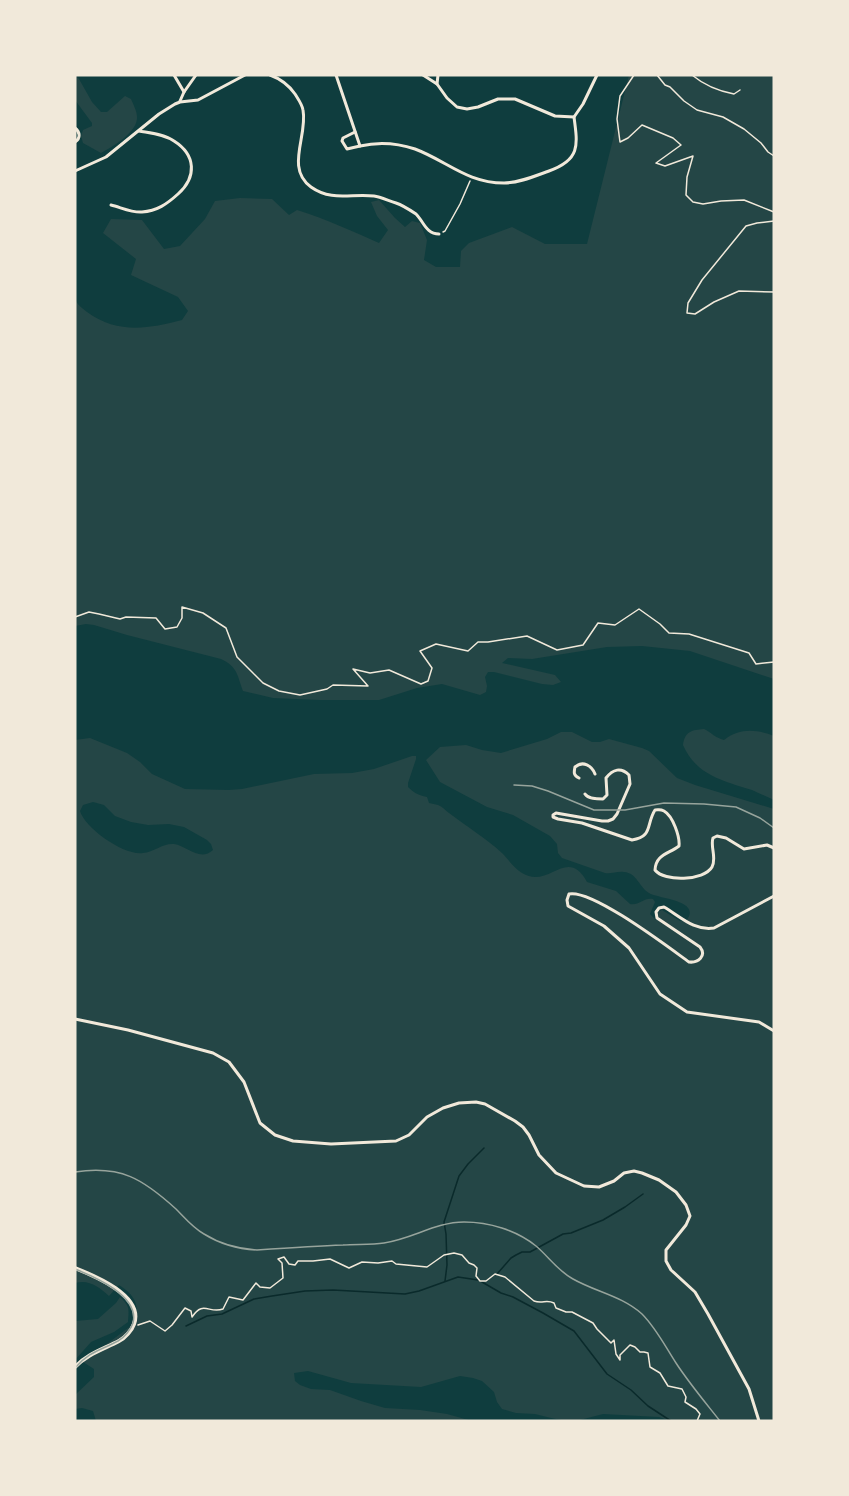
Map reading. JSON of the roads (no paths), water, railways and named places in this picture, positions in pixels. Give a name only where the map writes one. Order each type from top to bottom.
[{"type":"street","points":[[174,75],[184,93]]},
{"type":"street","points":[[180,102],[196,75]]},
{"type":"street","points":[[75,171],[106,157],[159,114],[180,102],[198,100],[245,75]]},
{"type":"street","points":[[270,75],[279,78],[289,86],[303,108],[297,160],[300,176],[309,186],[321,194],[374,196],[400,204],[417,216],[427,230],[433,234],[439,234]]},
{"type":"street","points":[[336,75],[360,146]]},
{"type":"street","points":[[423,75],[437,84],[457,107],[467,109],[498,99],[515,99],[555,116],[574,117]]},
{"type":"street","points":[[437,84],[438,75]]},
{"type":"street","points":[[355,132],[343,138],[342,141],[347,149],[370,144],[390,144],[414,149],[472,178],[506,183],[527,179],[560,167],[571,159],[576,151],[577,141],[574,117],[597,75]]},
{"type":"street","points":[[75,128],[80,135],[75,142]]},
{"type":"street","points":[[111,205],[138,213],[153,211],[168,204],[184,189],[191,178],[192,165],[186,151],[174,140],[139,130]]},
{"type":"street","points":[[579,778],[574,772],[575,767],[579,764],[585,764],[595,774]]},
{"type":"street","points":[[585,794],[588,797],[606,798],[606,778],[610,772],[624,771],[629,776],[630,784],[613,819],[602,822],[555,813],[554,818],[582,823],[632,840],[641,839],[646,834],[655,810],[668,814],[680,839],[679,846],[661,855],[656,862],[655,870],[666,877],[697,877],[711,869],[714,861],[711,842],[717,836],[726,838],[744,849],[767,845],[774,848]]},
{"type":"street","points":[[774,896],[714,928],[705,929],[696,927],[664,908],[658,908],[657,918],[703,951],[701,958],[694,962],[689,962],[637,924],[591,899],[574,893],[569,894],[567,900],[568,906],[604,926],[629,948],[660,994],[687,1012],[759,1022],[774,1031]]},
{"type":"street","points":[[75,1019],[128,1030],[213,1053],[229,1062],[244,1082],[260,1123],[275,1135],[293,1141],[331,1144],[396,1141],[409,1135],[427,1117],[443,1108],[476,1102],[484,1104],[523,1127],[539,1155],[556,1173],[584,1186],[598,1186],[614,1181],[624,1173],[634,1171],[659,1180],[676,1192],[686,1205],[690,1216],[686,1225],[666,1250],[666,1261],[670,1270],[695,1292],[708,1314],[749,1389],[759,1421]]},
{"type":"street","points":[[75,1268],[99,1278],[123,1294],[133,1306],[136,1316],[134,1326],[126,1336],[99,1350],[75,1367]]},
{"type":"waterway","points":[[445,1281],[447,1265],[444,1222],[459,1176],[484,1148]]},
{"type":"waterway","points":[[497,1274],[516,1255],[530,1252],[563,1234],[603,1220],[643,1194]]},
{"type":"waterway","points":[[186,1326],[207,1316],[222,1314],[254,1299],[272,1296],[333,1290],[405,1294],[458,1277],[478,1280]]},
{"type":"waterway","points":[[482,1282],[574,1331],[607,1374],[671,1421]]},
{"type":"tram line","points":[[514,785],[532,786],[594,810],[625,810],[664,803],[736,807],[760,818],[774,828]]},
{"type":"tram line","points":[[75,1172],[106,1171],[142,1182],[176,1209],[192,1226],[210,1238],[236,1247],[257,1250],[384,1243],[444,1225],[464,1222],[492,1225],[511,1231],[536,1246],[568,1276],[617,1298],[642,1314],[656,1331],[686,1378],[720,1421]]},
{"type":"tram line","points":[[75,1269],[114,1289],[130,1304],[133,1313],[133,1323],[123,1337],[90,1355],[75,1368]]}]
